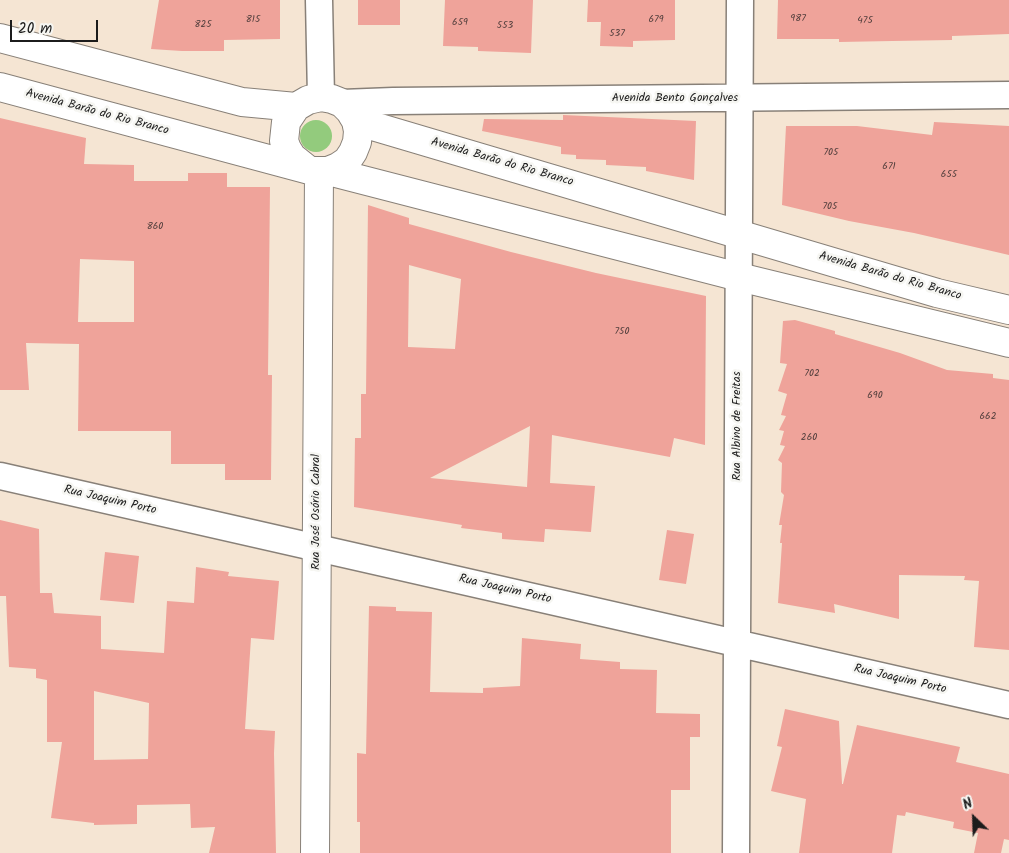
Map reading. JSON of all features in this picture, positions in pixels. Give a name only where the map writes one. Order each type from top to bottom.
[{"type":"main road","name":"Avenida Barão do Rio Branco","points":[[0,38],[242,102],[329,107],[739,233],[937,292],[1009,310]]},
{"type":"main road","name":"Avenida Barão do Rio Branco","points":[[0,87],[739,277],[1009,343]]},
{"type":"main road","points":[[329,107],[358,132],[358,142],[354,152],[347,161],[338,167],[318,170],[292,157],[287,150],[284,140],[286,122],[329,107]]},
{"type":"main road","name":"Rua José Osório Cabral","points":[[315,853],[318,170]]},
{"type":"street","points":[[319,0],[329,107]]},
{"type":"street","name":"Rua Albino de Freitas","points":[[736,853],[740,0]]},
{"type":"street","name":"Avenida Bento Gonçalves","points":[[329,107],[393,101],[1009,95]]},
{"type":"street","name":"Rua Joaquim Porto","points":[[0,476],[1009,705]]},
{"type":"green space","points":[[316,120],[328,124],[332,136],[328,148],[316,152],[304,148],[300,136],[304,124]]},
{"type":"building","points":[[159,0],[280,0],[280,39],[224,40],[224,51],[151,49]]},
{"type":"building","points":[[358,0],[400,0],[400,25],[358,25]]},
{"type":"building","points":[[445,0],[533,0],[531,53],[478,51],[478,47],[443,46]]},
{"type":"building","points":[[588,0],[675,0],[675,40],[633,41],[633,47],[600,46],[601,22],[587,22]]},
{"type":"building","points":[[778,0],[1009,0],[1009,34],[952,36],[952,40],[839,42],[839,39],[777,39]]},
{"type":"building","points":[[563,115],[696,121],[694,180],[646,171],[646,167],[606,165],[606,160],[576,159],[576,155],[561,154],[561,147],[482,131],[484,119],[563,120]]},
{"type":"building","points":[[0,118],[86,138],[84,164],[134,165],[134,181],[188,181],[188,173],[227,173],[227,187],[270,187],[268,375],[272,375],[271,480],[225,480],[225,464],[171,464],[171,431],[78,431],[79,344],[26,343],[29,390],[0,390]],"holes":[[[80,259],[134,261],[134,322],[78,322]]]},
{"type":"building","points":[[934,122],[1009,126],[1009,255],[782,205],[786,126],[857,126],[932,135]]},
{"type":"building","points":[[368,205],[409,218],[409,224],[511,252],[596,273],[706,296],[705,445],[674,438],[670,457],[552,435],[550,483],[595,486],[591,532],[545,529],[544,542],[502,539],[502,533],[461,528],[462,525],[354,507],[355,438],[361,438],[361,394],[366,394]],"holes":[[[409,265],[461,279],[455,349],[408,347]],[[530,426],[527,487],[430,478]]]},
{"type":"building","points":[[795,320],[835,331],[835,334],[900,353],[947,370],[993,374],[993,378],[1009,380],[1009,650],[974,647],[979,581],[964,580],[965,576],[899,575],[899,619],[834,604],[835,613],[778,603],[782,543],[780,543],[782,525],[779,525],[784,495],[781,492],[782,463],[778,460],[785,446],[780,445],[784,431],[779,430],[786,416],[781,415],[787,394],[778,391],[787,364],[780,363],[783,321]]},
{"type":"building","points":[[0,520],[39,529],[40,593],[52,593],[54,613],[101,616],[101,649],[164,653],[167,601],[194,603],[196,567],[229,572],[228,576],[279,581],[274,640],[251,638],[245,729],[275,731],[276,853],[209,853],[215,827],[191,828],[190,804],[137,805],[137,824],[94,825],[94,823],[51,818],[62,742],[47,742],[47,680],[36,678],[36,669],[9,667],[6,596],[0,596]],"holes":[[[94,691],[149,703],[148,759],[94,760]]]},
{"type":"building","points":[[667,530],[694,534],[686,584],[659,580]]},
{"type":"building","points":[[105,552],[139,556],[134,603],[100,600]]},
{"type":"building","points":[[369,606],[396,607],[396,611],[432,612],[430,692],[483,693],[483,688],[520,686],[522,638],[581,644],[580,659],[620,662],[620,669],[657,670],[656,713],[700,714],[700,737],[690,737],[690,790],[671,790],[671,853],[360,853],[360,822],[357,822],[357,753],[366,754]]},
{"type":"building","points":[[785,709],[839,721],[842,784],[857,725],[960,747],[956,762],[1009,774],[1009,840],[1004,839],[1001,853],[974,853],[978,833],[953,828],[954,822],[906,812],[905,816],[897,815],[892,853],[799,853],[806,799],[771,791],[782,747],[777,746]]}]
